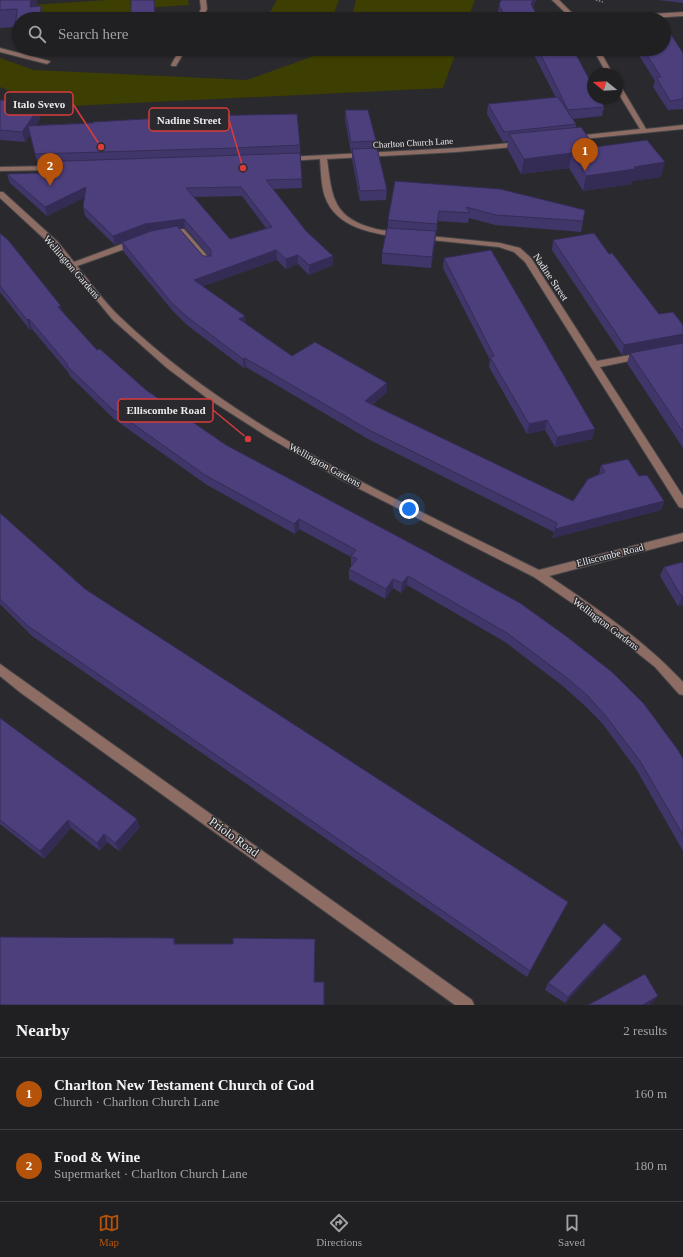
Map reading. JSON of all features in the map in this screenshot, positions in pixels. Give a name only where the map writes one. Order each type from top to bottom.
[{"type":"street","points":[[202,12],[204,9],[203,0]]},
{"type":"street","points":[[555,0],[569,12]]},
{"type":"street","points":[[671,15],[683,14]]},
{"type":"street","points":[[0,50],[12,53]]},
{"type":"street","points":[[24,56],[47,62]]},
{"type":"street","points":[[174,65],[179,56]]},
{"type":"street","points":[[600,56],[607,68]]},
{"type":"street","points":[[623,95],[644,130]]},
{"type":"street","points":[[565,139],[683,127]]},
{"type":"street","name":"Charlton Church Lane","points":[[283,159],[457,150],[526,143]]},
{"type":"street","name":"Nadine Street","points":[[323,157],[327,188],[331,201],[339,213],[353,224],[372,231],[396,235],[482,242],[500,245],[517,250],[528,260],[683,504]]},
{"type":"street","points":[[0,169],[57,168]]},
{"type":"street","name":"Wellington Gardens","points":[[0,194],[55,244],[116,318],[170,366],[210,396],[271,435],[342,475],[538,574],[595,613],[659,664],[683,690]]},
{"type":"street","points":[[156,236],[181,231],[208,262]]},
{"type":"street","points":[[72,265],[143,240]]},
{"type":"street","points":[[594,365],[653,354]]},
{"type":"street","name":"Elliscombe Road","points":[[538,574],[683,537]]},
{"type":"street","name":"Priolo Road","points":[[0,669],[25,689],[467,1005]]},
{"type":"shaded area","points":[[108,0],[188,0],[189,5],[143,8],[140,12],[15,12],[0,7]]},
{"type":"shaded area","points":[[277,0],[339,0],[335,12],[270,12]]},
{"type":"shaded area","points":[[356,0],[475,0],[471,12],[353,12]]},
{"type":"shaded area","points":[[314,56],[454,56],[443,88],[50,107],[0,87],[0,58],[34,70],[247,80]]},
{"type":"building","points":[[0,0],[31,0],[30,7],[41,6],[41,12],[17,12],[17,9],[0,10]]},
{"type":"building","points":[[131,0],[154,0],[155,12],[131,12]]},
{"type":"building","points":[[501,0],[533,0],[531,4],[535,12],[502,12],[499,5]]},
{"type":"building","points":[[671,35],[683,53],[683,99],[670,101],[656,77],[661,77],[648,56],[671,56]]},
{"type":"building","points":[[541,56],[577,56],[587,75],[587,104],[603,104],[604,107],[568,110]]},
{"type":"building","points":[[558,97],[576,124],[504,132],[488,104]]},
{"type":"building","points":[[0,100],[14,101],[10,107],[38,109],[22,132],[0,130]]},
{"type":"building","points":[[345,110],[368,110],[376,141],[351,142]]},
{"type":"building","points":[[297,114],[300,145],[235,148],[35,154],[28,126],[162,118],[162,121],[164,118],[194,116]]},
{"type":"building","points":[[581,127],[595,147],[647,140],[665,162],[634,167],[635,169],[586,176],[572,153],[524,159],[509,134]]},
{"type":"building","points":[[377,148],[387,190],[360,191],[352,149]]},
{"type":"building","points":[[300,153],[302,179],[266,180],[306,231],[333,256],[309,265],[298,255],[286,259],[276,250],[194,280],[245,316],[239,319],[292,356],[315,342],[387,383],[365,401],[573,501],[588,479],[605,472],[601,465],[628,459],[639,476],[647,475],[664,501],[555,529],[557,523],[369,430],[245,358],[243,359],[186,316],[170,301],[122,242],[151,231],[177,226],[203,256],[211,256],[211,250],[184,219],[145,224],[113,236],[83,207],[86,187],[45,207],[7,174],[40,173],[37,162]],"holes":[[[241,187],[272,227],[230,239],[186,188]]]},
{"type":"building","points":[[395,181],[500,189],[585,210],[583,221],[496,215],[466,207],[470,213],[439,211],[437,224],[388,220]]},
{"type":"building","points":[[387,228],[436,231],[432,257],[382,253]]},
{"type":"building","points":[[0,233],[9,241],[61,306],[58,307],[97,350],[100,349],[146,390],[226,445],[520,603],[566,636],[612,672],[644,704],[683,759],[683,835],[640,761],[605,715],[588,696],[567,678],[507,633],[408,576],[402,583],[393,579],[386,589],[349,569],[357,559],[351,556],[356,550],[299,519],[294,524],[205,475],[112,409],[67,366],[68,365],[29,319],[27,320],[0,286]]},
{"type":"building","points":[[594,233],[609,254],[612,253],[659,314],[673,312],[683,325],[683,334],[624,345],[553,240]]},
{"type":"building","points":[[491,250],[595,429],[557,437],[547,420],[529,424],[490,357],[494,356],[444,258]]},
{"type":"building","points":[[683,343],[683,432],[630,353]]},
{"type":"building","points":[[0,513],[85,589],[568,902],[530,971],[28,626],[0,599]]},
{"type":"building","points":[[683,562],[683,597],[682,597],[664,567]]},
{"type":"building","points":[[0,718],[137,819],[115,843],[104,834],[97,843],[68,820],[40,851],[0,820]]},
{"type":"building","points":[[604,923],[622,939],[568,997],[548,983]]},
{"type":"building","points":[[0,937],[174,938],[174,944],[233,944],[233,938],[315,939],[314,982],[324,982],[324,1005],[0,1005]]},
{"type":"building","points":[[645,974],[658,996],[643,1005],[588,1005]]},
{"type":"place","name":"Italo Svevo","points":[[101,147]]},
{"type":"place","name":"Nadine Street","points":[[243,168]]},
{"type":"place","name":"Charlton New Testament Church of God","points":[[585,171]]},
{"type":"place","name":"Food & Wine","points":[[50,186]]},
{"type":"place","name":"Elliscombe Road","points":[[248,439]]}]
